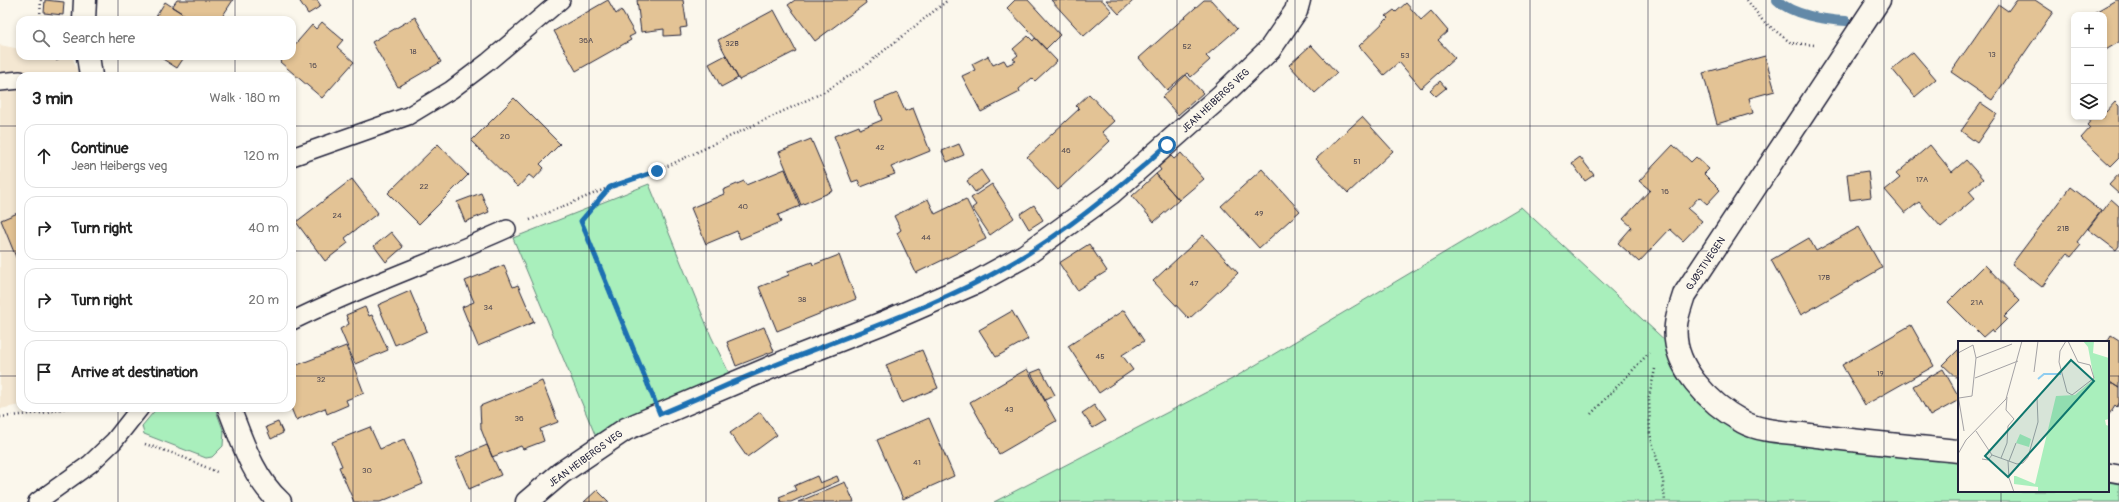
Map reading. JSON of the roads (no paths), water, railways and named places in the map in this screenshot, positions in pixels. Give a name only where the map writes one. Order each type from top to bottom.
[{"type":"street","points":[[84,16],[85,0]]},
{"type":"street","name":"JEAN HEIBERGS VEG","points":[[527,502],[561,473],[597,447],[626,429],[791,359],[883,323],[975,283],[1024,256],[1111,193],[1222,96],[1270,49],[1296,11],[1299,0]]},
{"type":"street","name":"GJØSTIVEGEN","points":[[1879,0],[1684,295],[1676,325],[1678,345],[1685,366],[1698,387],[1719,405],[1744,423],[1770,430],[1958,452]]},
{"type":"street","points":[[89,60],[90,72]]},
{"type":"street","points":[[231,412],[258,476],[271,494],[280,502]]},
{"type":"lane","points":[[296,156],[408,116],[451,90],[561,0]]},
{"type":"lane","points":[[0,82],[16,80]]},
{"type":"lane","points":[[296,319],[323,306],[444,257],[507,229]]},
{"type":"lane","points":[[37,502],[90,464],[114,441],[137,412]]},
{"type":"lane","points":[[2109,472],[2119,474]]},
{"type":"waterway","points":[[1777,0],[1783,5],[1809,16],[1846,21]]}]
